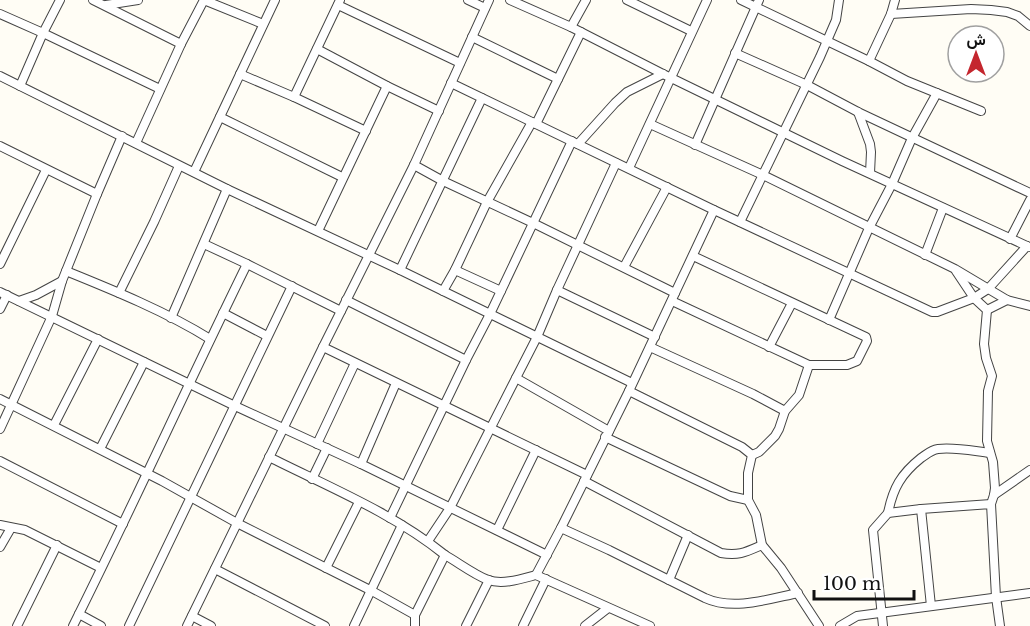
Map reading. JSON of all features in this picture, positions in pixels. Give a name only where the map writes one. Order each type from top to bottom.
[{"type":"street","points":[[20,86],[60,0]]},
{"type":"street","points":[[93,0],[110,3],[138,0]]},
{"type":"street","points":[[135,143],[204,0],[263,24]]},
{"type":"street","points":[[194,172],[275,0]]},
{"type":"street","points":[[187,626],[414,165],[487,4],[468,0]]},
{"type":"street","points":[[451,83],[932,312],[974,298],[988,289],[1028,247],[667,76],[571,27],[510,0]]},
{"type":"street","points":[[571,27],[586,0]]},
{"type":"street","points":[[627,0],[691,31]]},
{"type":"street","points":[[629,168],[650,124],[667,76],[706,0]]},
{"type":"street","points":[[741,0],[757,3],[907,81],[981,111]]},
{"type":"street","points":[[740,222],[827,41],[836,20],[839,0]]},
{"type":"street","points":[[869,61],[891,14],[895,0]]},
{"type":"street","points":[[294,97],[339,2],[460,63]]},
{"type":"street","points":[[110,3],[181,44]]},
{"type":"street","points":[[695,145],[757,3]]},
{"type":"street","points":[[891,14],[991,10],[1018,15],[1030,26]]},
{"type":"street","points":[[0,14],[160,89]]},
{"type":"street","points":[[443,291],[487,202],[534,123],[580,32]]},
{"type":"street","points":[[472,37],[558,79]]},
{"type":"street","points":[[317,49],[439,111]]},
{"type":"street","points":[[735,53],[807,85],[858,112],[1030,193]]},
{"type":"street","points":[[240,74],[366,131]]},
{"type":"street","points":[[0,76],[227,189],[633,383]]},
{"type":"street","points":[[390,518],[533,223],[575,143],[627,92],[667,76]]},
{"type":"street","points":[[318,231],[387,86]]},
{"type":"street","points":[[829,320],[869,228],[912,138],[937,93]]},
{"type":"street","points":[[400,270],[482,98]]},
{"type":"street","points":[[858,112],[872,152],[870,173]]},
{"type":"street","points":[[220,117],[342,177]]},
{"type":"street","points":[[650,124],[955,269],[1007,300],[1030,306]]},
{"type":"street","points":[[0,429],[52,316],[62,281],[122,136]]},
{"type":"street","points":[[0,147],[97,194]]},
{"type":"street","points":[[428,541],[450,508],[537,337],[616,163]]},
{"type":"street","points":[[119,293],[179,165]]},
{"type":"street","points":[[414,165],[624,267],[674,297],[809,365],[847,364],[857,361],[867,341],[866,337],[693,256]]},
{"type":"street","points":[[0,264],[46,170]]},
{"type":"street","points":[[624,267],[667,187]]},
{"type":"street","points":[[171,318],[227,189]]},
{"type":"street","points":[[1010,239],[1030,200]]},
{"type":"street","points":[[924,255],[943,208]]},
{"type":"street","points":[[536,575],[633,383],[714,210]]},
{"type":"street","points":[[204,244],[341,311]]},
{"type":"street","points":[[73,626],[247,264]]},
{"type":"street","points":[[955,269],[974,298],[987,310]]},
{"type":"street","points":[[455,270],[501,291]]},
{"type":"street","points":[[66,271],[119,293],[210,339]]},
{"type":"street","points":[[19,301],[62,281]]},
{"type":"street","points":[[129,626],[292,286]]},
{"type":"street","points":[[557,290],[654,337]]},
{"type":"street","points":[[0,309],[3,294],[547,555]]},
{"type":"street","points":[[346,300],[466,360]]},
{"type":"street","points":[[987,310],[1007,300]]},
{"type":"street","points":[[770,347],[792,303]]},
{"type":"street","points":[[987,310],[984,344],[992,376],[988,391],[987,441],[993,462],[994,495],[991,504],[996,597],[1000,626]]},
{"type":"street","points":[[223,313],[267,336]]},
{"type":"street","points":[[54,425],[98,339]]},
{"type":"street","points":[[323,347],[536,450],[721,553],[733,555],[745,553],[762,545]]},
{"type":"street","points":[[650,347],[785,411]]},
{"type":"street","points":[[100,449],[144,362]]},
{"type":"street","points":[[317,444],[355,363]]},
{"type":"street","points":[[752,455],[759,452],[775,436],[785,411],[799,395],[809,365]]},
{"type":"street","points":[[516,378],[607,434],[730,496],[748,500]]},
{"type":"street","points":[[361,464],[396,383]]},
{"type":"street","points":[[628,391],[742,447],[752,455]]},
{"type":"street","points":[[0,399],[54,425],[415,615]]},
{"type":"street","points":[[312,479],[327,448]]},
{"type":"street","points":[[883,626],[873,530],[888,513],[891,498],[904,473],[930,451],[950,448],[990,453]]},
{"type":"street","points":[[497,530],[536,450]]},
{"type":"street","points":[[752,455],[748,473],[748,500],[756,515],[762,545],[781,568],[819,626]]},
{"type":"street","points":[[269,457],[390,518],[428,541],[445,555],[489,580],[518,580],[536,575],[650,626]]},
{"type":"street","points":[[0,461],[123,524]]},
{"type":"street","points":[[994,495],[1030,470]]},
{"type":"street","points":[[326,568],[359,502]]},
{"type":"street","points":[[888,513],[991,504]]},
{"type":"street","points":[[921,509],[931,606]]},
{"type":"street","points":[[0,525],[25,530],[101,568]]},
{"type":"street","points":[[354,626],[402,525]]},
{"type":"street","points":[[0,547],[11,528]]},
{"type":"street","points":[[561,528],[719,604],[748,602],[798,593]]},
{"type":"street","points":[[669,580],[688,536]]},
{"type":"street","points":[[17,626],[57,545]]},
{"type":"street","points":[[415,626],[415,615],[445,555]]},
{"type":"street","points":[[215,569],[326,626]]},
{"type":"street","points":[[522,626],[546,579]]},
{"type":"street","points":[[466,626],[489,580]]},
{"type":"street","points":[[840,626],[857,616],[1030,593]]},
{"type":"street","points":[[585,626],[608,608]]},
{"type":"street","points":[[79,614],[101,626]]},
{"type":"street","points":[[192,616],[211,626]]}]
